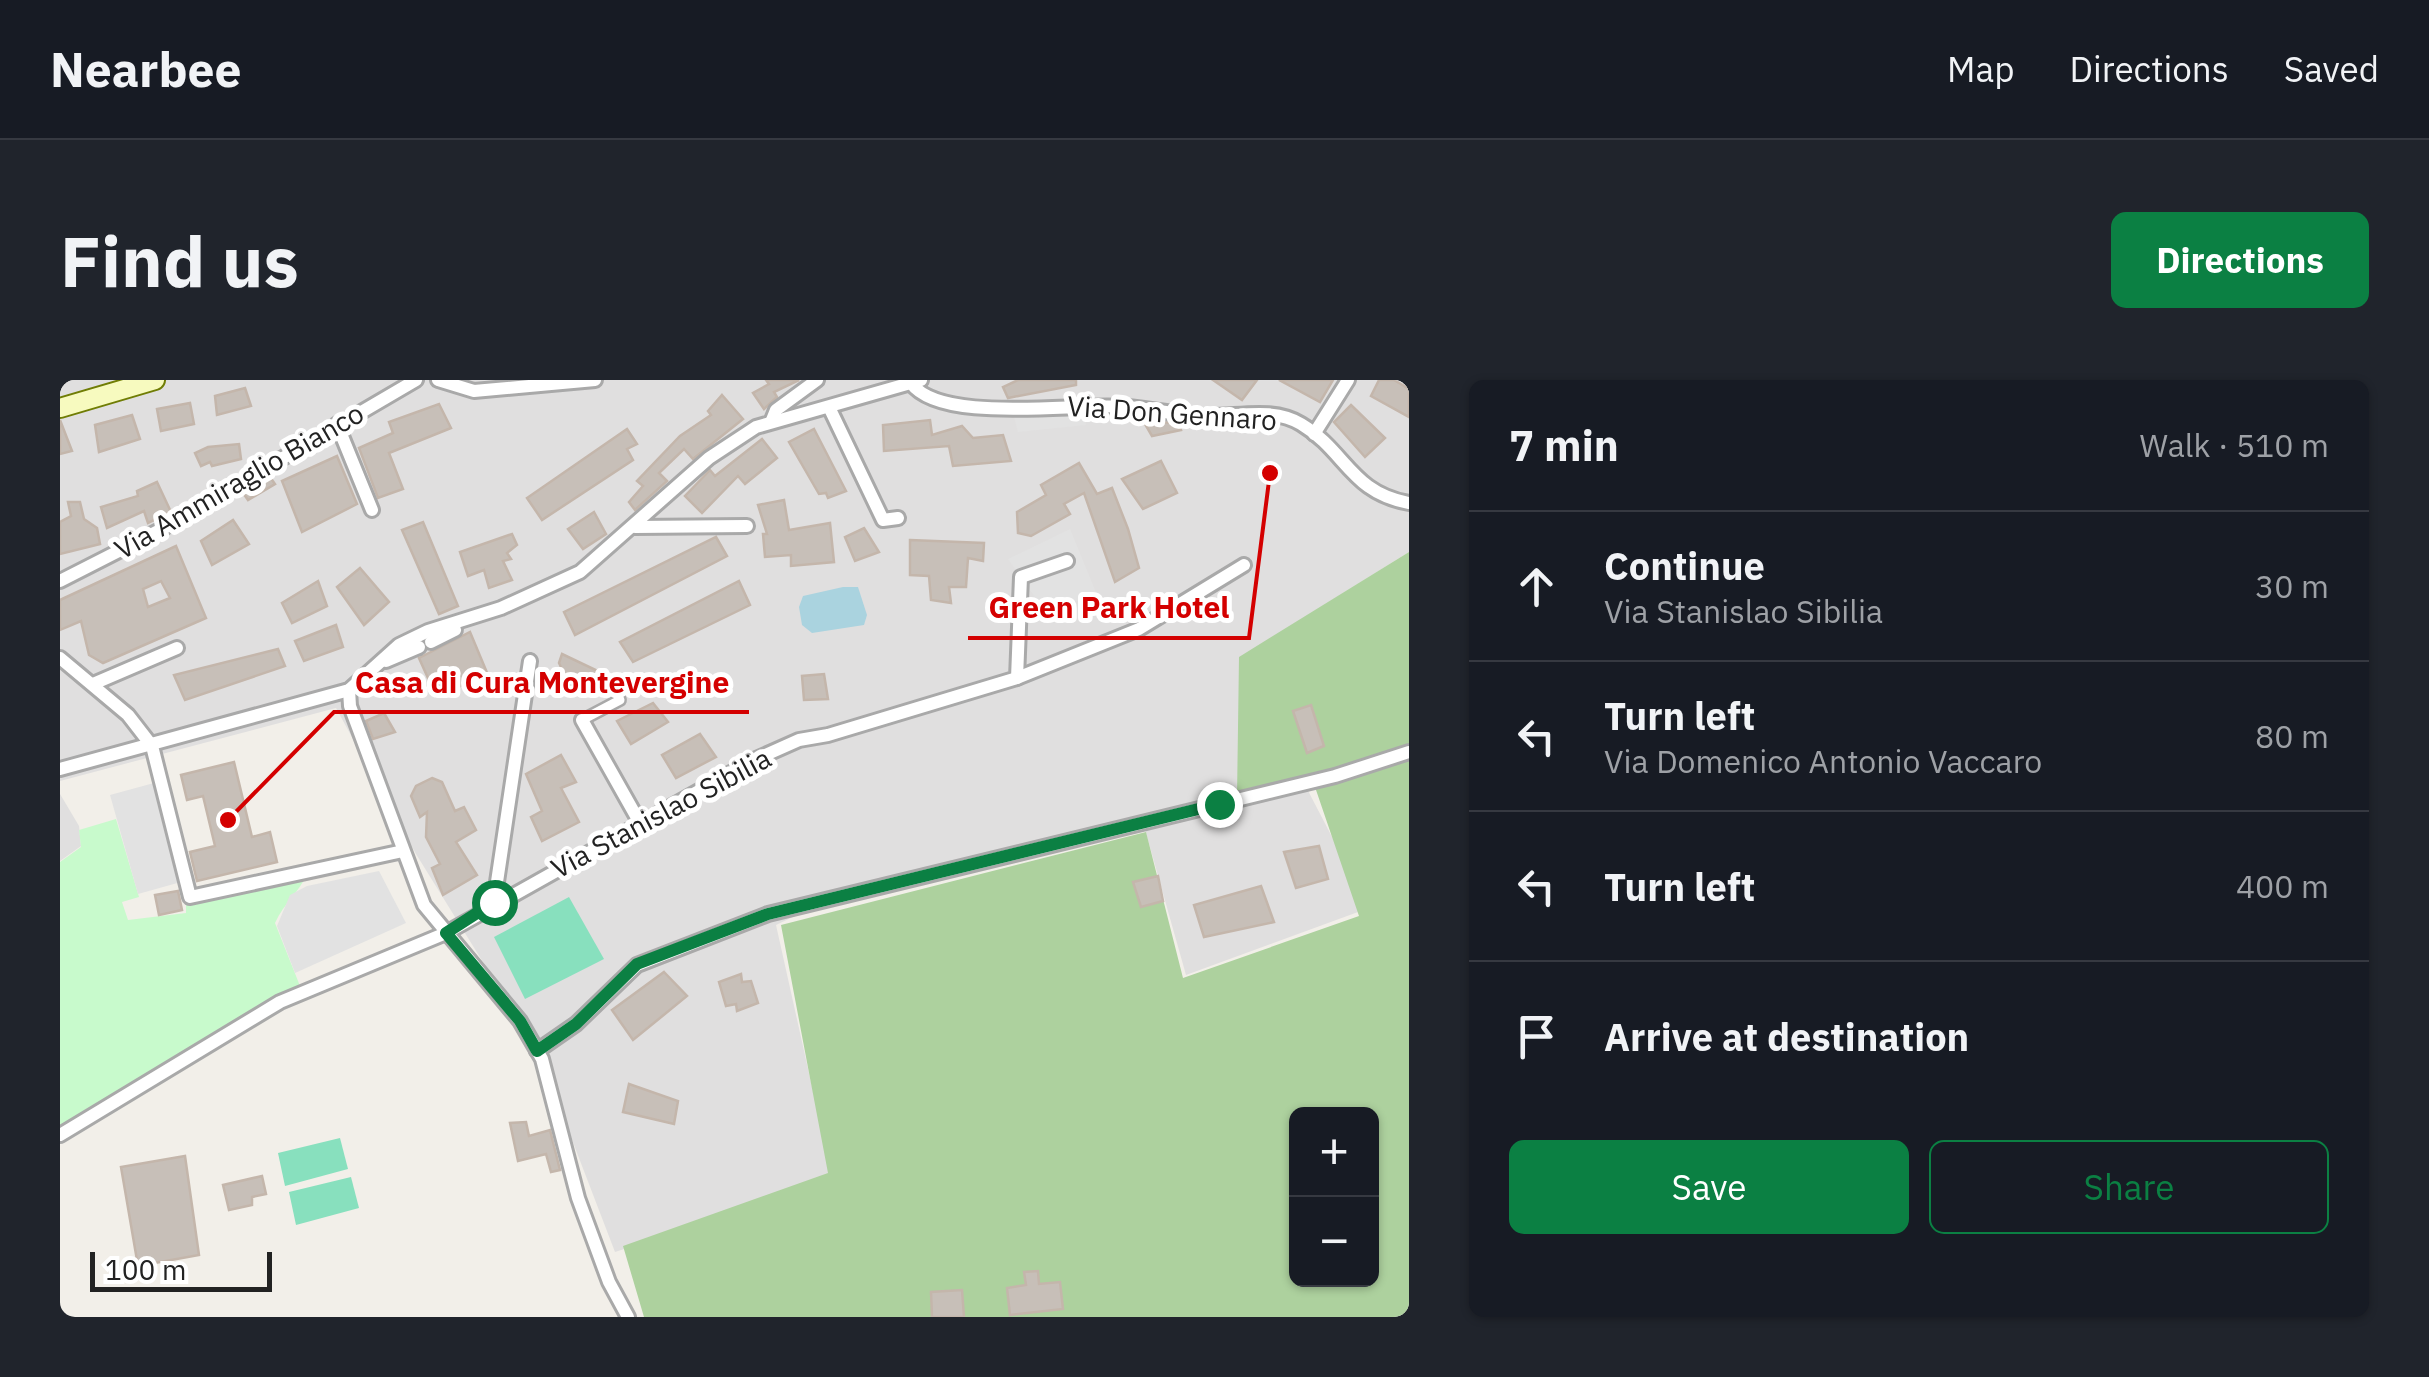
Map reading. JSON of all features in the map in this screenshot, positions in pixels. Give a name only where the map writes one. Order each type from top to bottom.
[{"type":"main road","points":[[60,408],[155,380]]},
{"type":"street","name":"Via Ammiraglio Bianco","points":[[60,581],[160,530],[416,380]]},
{"type":"street","points":[[438,380],[474,391],[595,380]]},
{"type":"street","points":[[772,420],[776,410],[817,380]]},
{"type":"street","points":[[864,380],[864,397]]},
{"type":"street","points":[[884,380],[911,383]]},
{"type":"street","points":[[1314,434],[1348,380]]},
{"type":"street","points":[[60,769],[349,690],[388,651],[564,582],[635,527],[709,458],[772,420],[911,383]]},
{"type":"street","name":"Via Don Gennaro","points":[[911,383],[925,398],[970,406],[1084,403],[1206,417],[1263,414],[1298,422],[1367,489],[1387,501],[1409,504]]},
{"type":"street","points":[[829,407],[883,520],[898,518]]},
{"type":"street","points":[[337,424],[372,510]]},
{"type":"street","points":[[635,527],[747,526]]},
{"type":"street","points":[[1017,678],[1021,577],[1067,562]]},
{"type":"street","name":"Via Stanislao Sibilia","points":[[60,1135],[280,1002],[446,933],[494,902],[799,740],[1017,678],[1138,628],[1244,565]]},
{"type":"street","points":[[362,675],[469,620]]},
{"type":"street","points":[[93,684],[177,648]]},
{"type":"street","points":[[60,658],[128,714],[152,746],[190,898],[403,850]]},
{"type":"street","points":[[494,902],[530,661]]},
{"type":"street","points":[[349,690],[350,706],[416,891],[520,1021],[537,1051],[578,1198],[609,1282],[628,1317]]},
{"type":"street","points":[[616,692],[620,700],[582,720],[640,823]]},
{"type":"street","points":[[537,1051],[576,1024],[637,964],[768,914],[1335,776],[1409,752]]},
{"type":"shaded area","points":[[60,380],[1409,380],[1409,552],[1239,658],[1369,908],[1186,975],[1144,826],[835,897],[776,925],[833,1181],[615,1252],[538,1051],[416,854],[336,708],[60,781]]},
{"type":"shaded area","points":[[1084,408],[1086,425],[1018,432],[1014,416]]},
{"type":"shaded area","points":[[1070,529],[1097,595],[1045,611],[1008,559]]},
{"type":"shaded area","points":[[154,783],[181,882],[138,894],[110,795]]},
{"type":"shaded area","points":[[60,794],[79,826],[81,846],[60,861]]},
{"type":"shaded area","points":[[379,871],[406,923],[295,973],[277,926],[290,895],[307,886]]},
{"type":"green space","points":[[1409,552],[1409,1317],[644,1317],[623,1246],[828,1173],[781,925],[1146,832],[1183,978],[1359,916],[1315,787],[1237,797],[1239,657]]},
{"type":"green space","points":[[116,819],[139,897],[122,902],[128,920],[186,913],[186,901],[307,874],[275,923],[300,986],[60,1130],[60,862],[81,847],[79,830]]},
{"type":"green space","points":[[569,897],[604,959],[525,999],[494,937]]},
{"type":"green space","points":[[340,1138],[348,1169],[285,1186],[278,1153]]},
{"type":"green space","points":[[351,1177],[359,1208],[296,1225],[289,1192]]},
{"type":"water","points":[[858,587],[867,615],[864,625],[812,633],[802,625],[799,607],[803,596]]},
{"type":"building","points":[[766,380],[799,380],[774,392],[777,397],[764,409],[753,393],[769,384]]},
{"type":"building","points":[[1018,380],[1076,380],[1076,385],[1008,398],[1003,387]]},
{"type":"building","points":[[1213,380],[1257,380],[1242,400]]},
{"type":"building","points":[[1279,380],[1333,380],[1320,402]]},
{"type":"building","points":[[1379,380],[1394,380],[1409,389],[1409,417],[1371,396]]},
{"type":"building","points":[[245,388],[251,406],[217,415],[215,396]]},
{"type":"building","points":[[722,395],[743,419],[693,459],[684,449],[659,473],[667,481],[635,510],[629,502],[643,486],[637,481],[680,436],[711,415],[708,411]]},
{"type":"building","points":[[190,403],[194,424],[161,431],[157,409]]},
{"type":"building","points":[[439,404],[451,428],[389,453],[403,489],[378,498],[359,448],[393,433],[389,422]]},
{"type":"building","points":[[1351,405],[1385,438],[1365,457],[1334,422]]},
{"type":"building","points":[[132,415],[140,439],[99,452],[95,425]]},
{"type":"building","points":[[60,420],[72,451],[60,454]]},
{"type":"building","points":[[930,420],[932,435],[962,426],[973,438],[1003,435],[1011,461],[953,466],[949,446],[884,451],[883,425]]},
{"type":"building","points":[[1145,424],[1179,424],[1181,430],[1152,436]]},
{"type":"building","points":[[627,429],[637,444],[627,449],[633,460],[542,520],[527,498]]},
{"type":"building","points":[[814,429],[846,491],[828,498],[826,493],[819,494],[789,442]]},
{"type":"building","points":[[762,439],[777,458],[745,484],[738,476],[702,513],[685,496],[710,470],[715,476]]},
{"type":"building","points":[[239,444],[241,459],[212,466],[210,462],[201,466],[195,453],[208,447]]},
{"type":"building","points":[[337,456],[357,504],[302,532],[282,481]]},
{"type":"building","points":[[1161,461],[1177,493],[1143,509],[1122,479]]},
{"type":"building","points":[[1079,463],[1097,494],[1112,488],[1128,529],[1139,568],[1115,582],[1084,493],[1064,504],[1070,514],[1031,536],[1018,533],[1017,512],[1046,495],[1041,485]]},
{"type":"building","points":[[270,477],[275,484],[248,500],[243,493]]},
{"type":"building","points":[[157,482],[171,512],[148,523],[144,511],[107,528],[101,507],[138,496],[137,491]]},
{"type":"building","points":[[784,500],[789,530],[830,523],[834,562],[791,566],[791,555],[765,557],[763,534],[767,534],[758,505]]},
{"type":"building","points":[[68,502],[80,502],[84,519],[97,528],[100,544],[60,554],[60,522],[71,516]]},
{"type":"building","points":[[594,512],[606,534],[583,549],[568,529]]},
{"type":"building","points":[[233,520],[249,544],[212,565],[201,541]]},
{"type":"building","points":[[423,522],[458,606],[439,614],[402,530]]},
{"type":"building","points":[[864,528],[879,552],[855,561],[845,537]]},
{"type":"building","points":[[512,534],[517,545],[507,553],[511,559],[503,561],[512,580],[489,588],[484,570],[468,576],[460,552]]},
{"type":"building","points":[[716,537],[727,556],[575,635],[564,612]]},
{"type":"building","points":[[910,540],[984,543],[983,561],[968,558],[966,587],[949,587],[951,603],[931,600],[929,576],[910,575]]},
{"type":"building","points":[[176,546],[206,618],[103,663],[89,655],[81,621],[60,630],[60,600]],"holes":[[[161,581],[170,598],[148,607],[143,589]]]},
{"type":"building","points":[[360,568],[389,602],[364,625],[337,587]]},
{"type":"building","points":[[318,581],[327,606],[292,623],[282,603]]},
{"type":"building","points":[[739,581],[750,605],[633,662],[620,642]]},
{"type":"building","points":[[336,625],[343,647],[304,661],[295,641]]},
{"type":"building","points":[[470,632],[488,675],[436,696],[419,658]]},
{"type":"building","points":[[278,649],[285,666],[185,700],[174,675]]},
{"type":"building","points":[[562,654],[602,673],[581,689],[570,686],[559,663]]},
{"type":"building","points":[[824,674],[828,699],[804,700],[802,676]]},
{"type":"building","points":[[653,703],[668,722],[631,744],[617,721]]},
{"type":"building","points":[[1311,705],[1324,746],[1307,753],[1293,711]]},
{"type":"building","points":[[384,713],[395,732],[373,739],[366,721]]},
{"type":"building","points":[[700,734],[716,757],[676,778],[662,755]]},
{"type":"building","points":[[561,755],[576,782],[561,788],[579,822],[542,841],[531,817],[542,811],[526,774]]},
{"type":"building","points":[[234,762],[252,837],[270,832],[277,862],[197,881],[190,852],[215,846],[203,796],[187,800],[181,775]]},
{"type":"building","points":[[432,778],[442,782],[455,811],[464,807],[476,830],[456,842],[477,875],[443,895],[432,868],[440,864],[426,837],[427,812],[420,817],[411,796],[416,786]]},
{"type":"building","points":[[1319,846],[1328,879],[1296,888],[1284,852]]},
{"type":"building","points":[[1158,876],[1163,901],[1141,907],[1133,882]]},
{"type":"building","points":[[1261,886],[1274,922],[1204,937],[1194,905]]},
{"type":"building","points":[[178,891],[182,910],[159,915],[155,895]]},
{"type":"building","points":[[664,972],[687,996],[633,1040],[612,1010]]},
{"type":"building","points":[[741,974],[742,982],[751,981],[758,1003],[737,1011],[736,1004],[726,1006],[719,982]]},
{"type":"building","points":[[629,1084],[678,1101],[674,1124],[623,1112]]},
{"type":"building","points":[[526,1122],[529,1136],[550,1130],[560,1170],[551,1172],[546,1154],[518,1161],[510,1123]]},
{"type":"building","points":[[185,1156],[199,1255],[138,1266],[121,1167]]},
{"type":"building","points":[[262,1176],[266,1194],[252,1197],[252,1205],[229,1210],[223,1185]]},
{"type":"building","points":[[1038,1271],[1039,1284],[1060,1282],[1063,1309],[1010,1315],[1007,1288],[1026,1285],[1024,1272]]},
{"type":"building","points":[[962,1290],[964,1317],[932,1317],[931,1292]]},
{"type":"place","name":"Green Park Hotel","points":[[1270,473]]},
{"type":"place","name":"Casa di Cura Montevergine","points":[[228,820]]},
{"type":"route","points":[[494,902],[446,933],[520,1021],[537,1051],[576,1024],[637,964],[768,914],[1219,804]]}]
